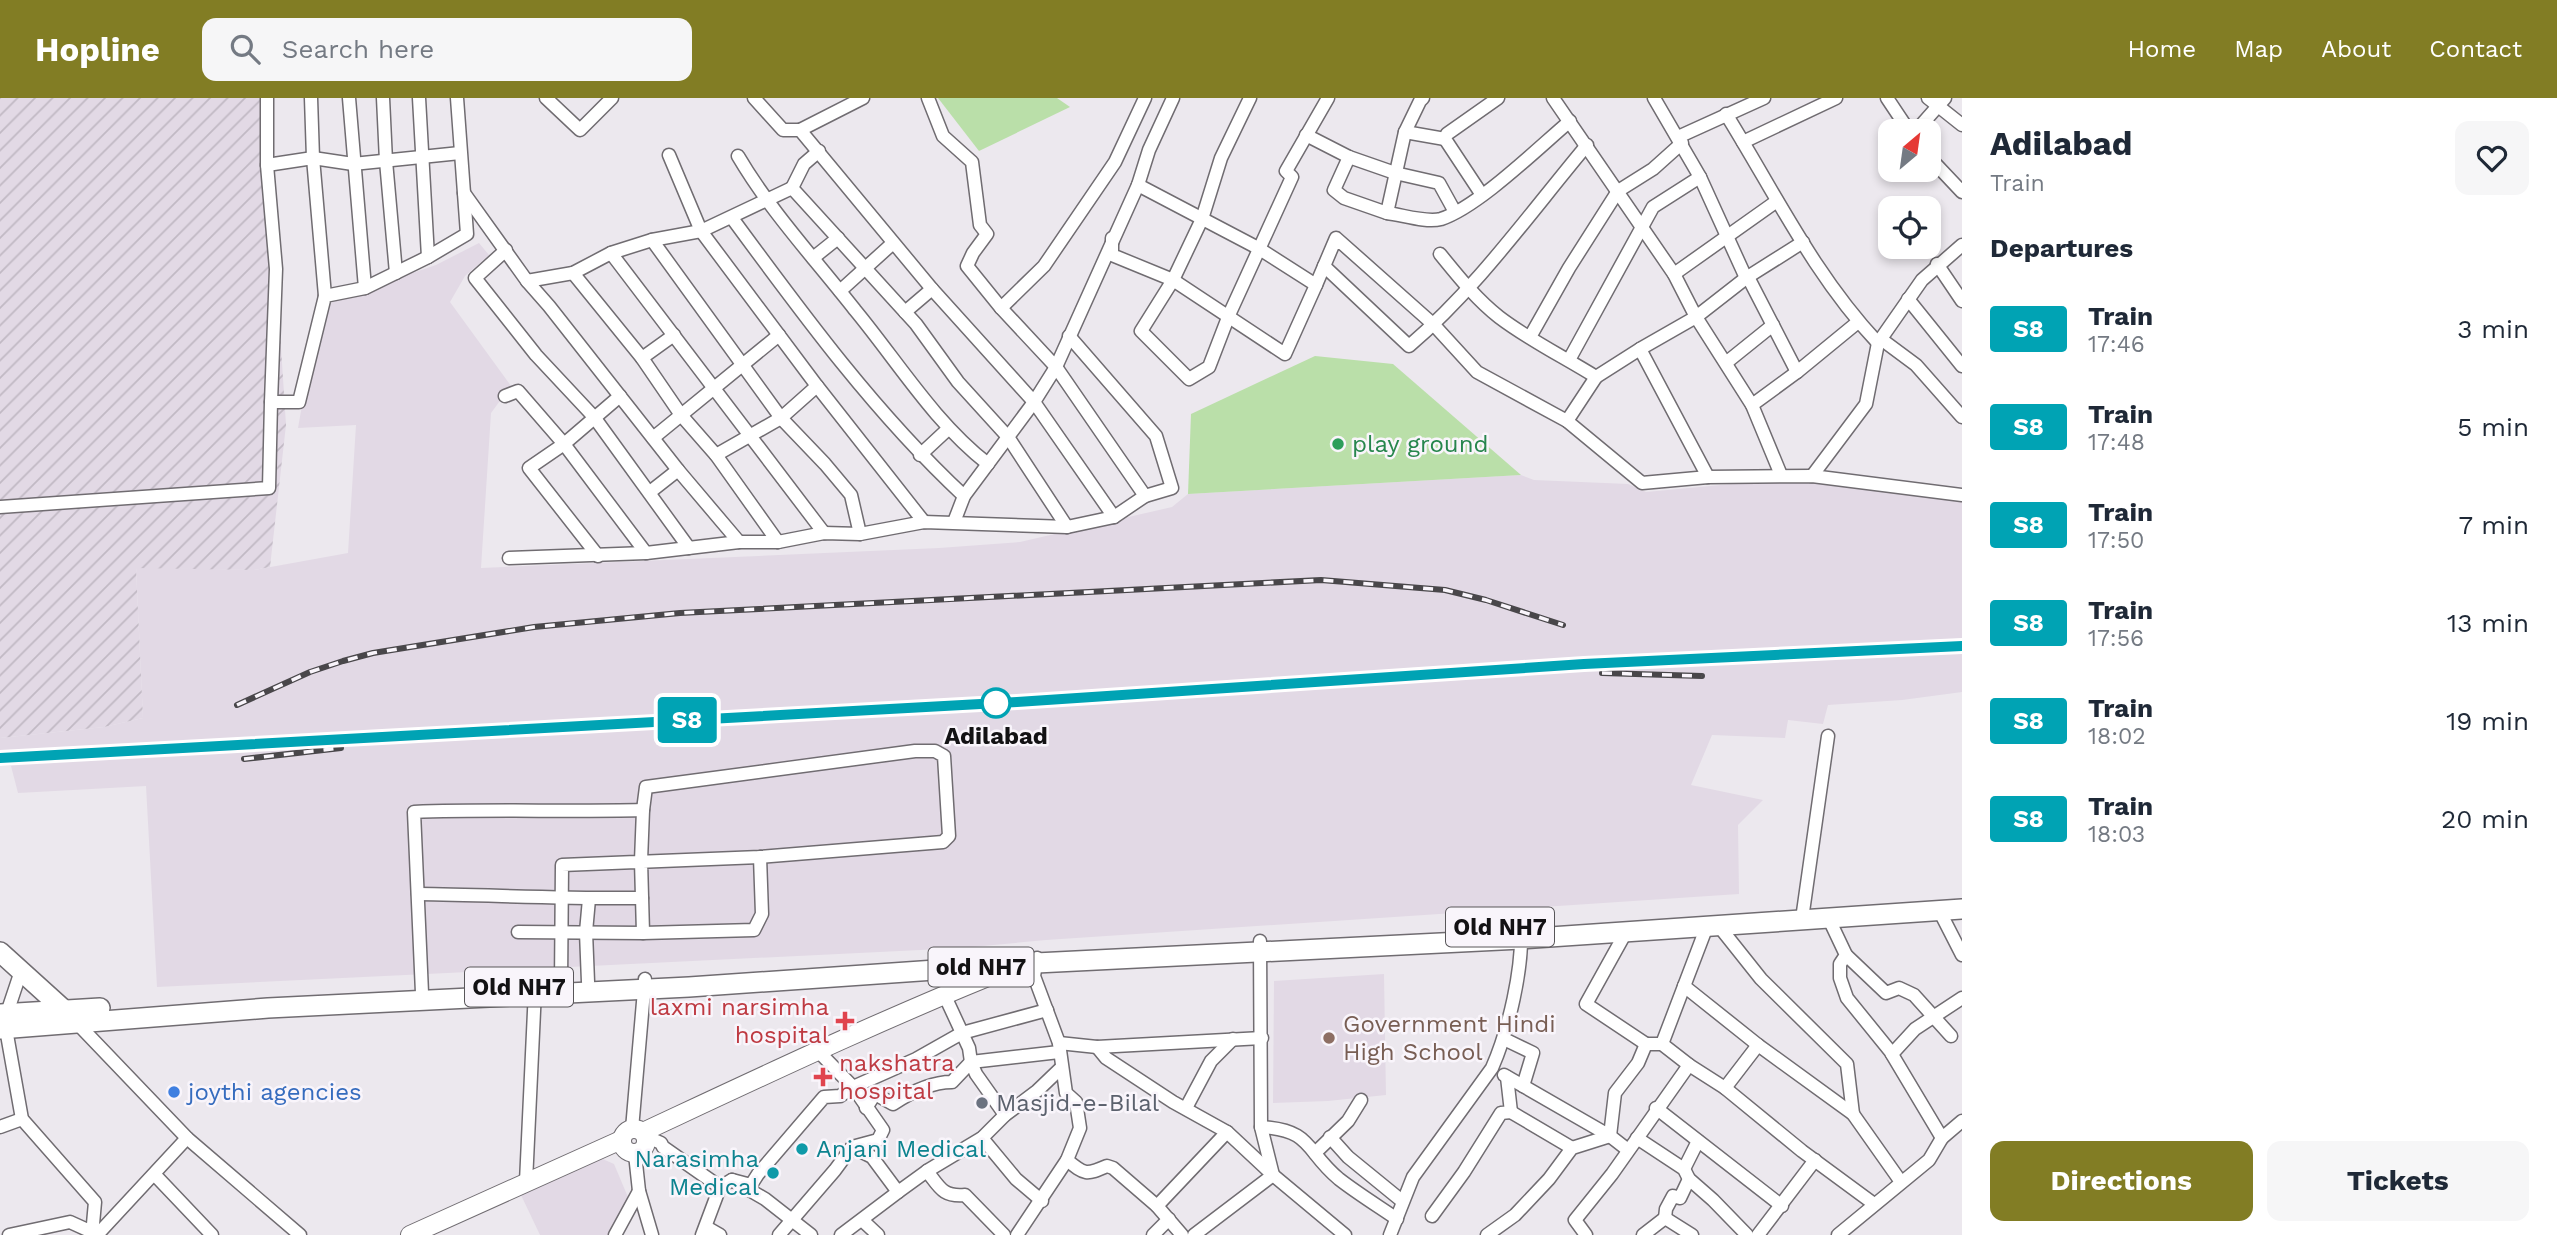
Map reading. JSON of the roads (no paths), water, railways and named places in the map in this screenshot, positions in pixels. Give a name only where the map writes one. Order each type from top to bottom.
[{"type":"main road","name":"Old NH7","points":[[1521,932],[1625,921],[1962,900]]},
{"type":"main road","name":"old NH7","points":[[1260,947],[1521,932],[1626,932],[1713,926],[1802,912],[1828,917],[1962,909]]},
{"type":"main road","name":"Old NH7","points":[[3,1021],[422,993],[535,990],[588,982],[645,984],[1260,947]]},
{"type":"main road","points":[[0,952],[70,1016]]},
{"type":"main road","points":[[410,1235],[817,1050],[944,994],[1031,961]]},
{"type":"main road","name":"old NH7","points":[[70,1016],[268,1008],[645,984]]},
{"type":"main road","points":[[635,1134],[626,1151],[635,1154]]},
{"type":"street","points":[[0,507],[270,488],[276,269],[267,165],[267,98]]},
{"type":"street","points":[[271,402],[299,402],[325,296],[313,159],[311,98]]},
{"type":"street","points":[[349,98],[365,288]]},
{"type":"street","points":[[383,98],[396,272]]},
{"type":"street","points":[[419,98],[428,257]]},
{"type":"street","points":[[325,296],[365,288],[467,234],[457,98]]},
{"type":"street","points":[[546,98],[580,130],[612,98]]},
{"type":"street","points":[[754,98],[783,130],[800,130],[858,99]]},
{"type":"street","points":[[928,98],[943,136],[972,162],[980,225],[987,234],[972,253],[967,266],[1001,308],[1056,367],[1145,496]]},
{"type":"street","points":[[1001,308],[1044,266],[1115,162],[1145,98]]},
{"type":"street","points":[[1250,98],[1221,158],[1202,219],[1173,280],[1141,331],[1189,379],[1209,367],[1229,314],[1292,177],[1286,171],[1328,98]]},
{"type":"street","points":[[1445,139],[1447,134],[1498,98]]},
{"type":"street","points":[[1654,98],[1700,177],[1746,278],[1797,372]]},
{"type":"street","points":[[1530,337],[1569,268],[1618,191],[1653,169],[1680,140],[1726,114],[1764,98]]},
{"type":"street","points":[[1743,142],[1836,98]]},
{"type":"street","points":[[1888,98],[1901,119]]},
{"type":"street","points":[[1387,213],[1405,132],[1419,99]]},
{"type":"street","points":[[954,522],[964,496],[1034,402],[1056,367],[1112,238],[1138,186],[1168,100]]},
{"type":"street","points":[[1558,100],[1642,224],[1674,274],[1696,317],[1727,362],[1752,405],[1781,475]]},
{"type":"street","points":[[1924,119],[1937,101],[1962,125]]},
{"type":"street","points":[[1726,114],[1835,294],[1858,322],[1879,341],[1916,365],[1962,417]]},
{"type":"street","points":[[1349,157],[1334,190],[1345,198],[1387,213],[1439,219],[1482,195],[1570,121]]},
{"type":"street","points":[[800,130],[932,289],[1034,402],[1114,517]]},
{"type":"street","points":[[1405,132],[1445,139],[1482,195]]},
{"type":"street","points":[[1306,135],[1349,157],[1395,173],[1439,183],[1455,212]]},
{"type":"street","points":[[1324,266],[1409,346],[1434,325],[1468,288],[1587,145]]},
{"type":"street","points":[[527,281],[573,273],[611,253],[652,240],[701,231],[732,218],[792,188],[804,164],[818,151]]},
{"type":"street","points":[[267,165],[313,159],[353,164],[460,153]]},
{"type":"street","points":[[669,155],[701,231],[817,386],[924,522]]},
{"type":"street","points":[[738,156],[766,200],[948,429],[988,464]]},
{"type":"street","points":[[1941,170],[1962,192]]},
{"type":"street","points":[[1569,360],[1653,207],[1700,177]]},
{"type":"street","points":[[1138,186],[1258,248],[1316,285]]},
{"type":"street","points":[[792,188],[905,312],[958,382],[1008,437],[1067,527]]},
{"type":"street","points":[[464,193],[527,281],[678,471],[739,542]]},
{"type":"street","points":[[1674,274],[1777,201]]},
{"type":"street","points":[[732,218],[813,328],[920,455],[964,496]]},
{"type":"street","points":[[813,258],[838,238]]},
{"type":"street","points":[[1112,238],[1112,255],[1173,280],[1229,314],[1285,354],[1336,238],[1434,325],[1477,372],[1567,421],[1642,483],[1708,477],[1812,476],[1962,495]]},
{"type":"street","points":[[652,240],[782,418],[851,495],[860,534]]},
{"type":"street","points":[[1567,421],[1596,377],[1696,317],[1746,278],[1803,242]]},
{"type":"street","points":[[840,290],[893,243]]},
{"type":"street","points":[[1812,476],[1866,404],[1879,341],[1908,299],[1937,264],[1962,245]]},
{"type":"street","points":[[506,250],[475,278],[536,355],[594,417],[689,548]]},
{"type":"street","points":[[611,253],[824,533]]},
{"type":"street","points":[[1440,254],[1468,288],[1499,317],[1596,377]]},
{"type":"street","points":[[1937,264],[1962,301]]},
{"type":"street","points":[[573,273],[642,358],[681,415],[716,455],[778,542]]},
{"type":"street","points":[[905,312],[932,289]]},
{"type":"street","points":[[1908,299],[1962,366]]},
{"type":"street","points":[[1752,405],[1858,322]]},
{"type":"street","points":[[1727,362],[1773,325]]},
{"type":"street","points":[[642,358],[674,335]]},
{"type":"street","points":[[653,438],[779,335]]},
{"type":"street","points":[[509,558],[598,556],[739,542],[778,542],[824,533],[860,534],[924,522],[1067,527],[1114,517],[1145,496],[1172,488],[1156,436],[1069,336]]},
{"type":"street","points":[[1640,349],[1708,477]]},
{"type":"street","points":[[716,455],[782,418],[817,386]]},
{"type":"street","points":[[505,396],[518,391],[564,444],[646,553]]},
{"type":"street","points":[[598,556],[529,468],[564,444],[620,396]]},
{"type":"street","points":[[920,455],[948,429]]},
{"type":"street","points":[[650,492],[678,471]]},
{"type":"street","points":[[1802,912],[1828,736]]},
{"type":"street","points":[[561,984],[562,865],[641,862],[760,857],[943,842],[949,836],[944,757],[935,751],[915,751],[649,786],[645,790],[643,810],[641,862],[643,933]]},
{"type":"street","points":[[422,993],[414,812],[488,809],[551,812],[643,810]]},
{"type":"street","points":[[518,932],[754,930],[762,914],[760,857]]},
{"type":"street","points":[[418,894],[520,895],[561,899],[642,898]]},
{"type":"street","points":[[588,982],[586,932],[589,899]]},
{"type":"street","points":[[1939,910],[1962,955]]},
{"type":"street","points":[[1828,917],[1846,955],[1886,993],[1899,988],[1913,995],[1951,1036]]},
{"type":"street","points":[[1662,1044],[1684,986],[1713,926],[1761,979],[1847,1064],[1853,1114]]},
{"type":"street","points":[[1390,1235],[1413,1177],[1492,1068],[1504,1039],[1513,1004],[1521,932]]},
{"type":"street","points":[[1626,932],[1586,1004],[1646,1044],[1662,1044],[1725,1088],[1874,1204]]},
{"type":"street","points":[[1260,947],[1261,1127],[1273,1175]]},
{"type":"street","points":[[1846,955],[1840,964],[1840,978],[1847,998],[1892,1054],[1942,1138]]},
{"type":"street","points":[[1017,1235],[1067,1160],[1080,1128],[1076,1102],[1066,1093],[1059,1047],[1031,961]]},
{"type":"street","points":[[21,971],[3,1021],[22,1119],[95,1202],[94,1234]]},
{"type":"street","points":[[645,984],[635,1134],[661,1143],[720,1187]]},
{"type":"street","points":[[1684,986],[1758,1045],[1853,1114],[1901,1182]]},
{"type":"street","points":[[526,1182],[535,990]]},
{"type":"street","points":[[944,994],[969,1048],[976,1074],[1005,1115]]},
{"type":"street","points":[[1892,1054],[1915,1029],[1962,998]]},
{"type":"street","points":[[720,1235],[704,1231],[720,1187],[732,1181],[751,1185],[824,1097],[840,1096],[962,1033],[1046,1010]]},
{"type":"street","points":[[70,1016],[187,1138],[300,1235]]},
{"type":"street","points":[[866,1108],[875,1094],[893,1104],[912,1092],[939,1082],[952,1082],[971,1062],[1059,1047],[1262,1038]]},
{"type":"street","points":[[1186,1108],[1212,1061],[1233,1039]]},
{"type":"street","points":[[1504,1039],[1533,1053],[1522,1086]]},
{"type":"street","points":[[1610,1136],[1615,1093],[1638,1063],[1646,1044]]},
{"type":"street","points":[[1725,1088],[1758,1045]]},
{"type":"street","points":[[1097,1047],[1107,1058],[1173,1102],[1227,1132],[1328,1231],[1345,1235]]},
{"type":"street","points":[[779,1235],[852,1147],[878,1140],[883,1130],[853,1087],[817,1050]]},
{"type":"street","points":[[1583,1234],[1575,1220],[1689,1065]]},
{"type":"street","points":[[841,1235],[927,1171],[982,1138],[1061,1068]]},
{"type":"street","points":[[1492,1068],[1610,1136],[1628,1150]]},
{"type":"street","points":[[1507,1077],[1511,1112]]},
{"type":"street","points":[[1315,1153],[1348,1121],[1361,1100]]},
{"type":"street","points":[[1657,1108],[1782,1206]]},
{"type":"street","points":[[1432,1216],[1501,1113],[1511,1112],[1572,1147]]},
{"type":"street","points":[[0,1126],[22,1119]]},
{"type":"street","points":[[1838,1235],[1929,1160],[1942,1138],[1962,1121]]},
{"type":"street","points":[[1261,1127],[1285,1129],[1298,1134],[1337,1178],[1397,1219]]},
{"type":"street","points":[[1157,1206],[1227,1132]]},
{"type":"street","points":[[1487,1235],[1515,1215],[1549,1179],[1572,1147],[1610,1136]]},
{"type":"street","points":[[1330,1137],[1348,1157],[1402,1201]]},
{"type":"street","points":[[94,1234],[155,1175],[187,1138]]},
{"type":"street","points":[[982,1138],[1016,1179],[1042,1200]]},
{"type":"street","points":[[1637,1138],[1686,1174],[1747,1235]]},
{"type":"street","points":[[1643,1235],[1665,1219],[1666,1209],[1673,1196],[1681,1198],[1698,1141]]},
{"type":"street","points":[[852,1147],[872,1157],[898,1192]]},
{"type":"street","points":[[635,1154],[639,1191],[652,1235]]},
{"type":"street","points":[[1067,1160],[1086,1174],[1107,1166],[1113,1168],[1157,1206],[1182,1235]]},
{"type":"street","points":[[1758,1235],[1815,1160]]},
{"type":"street","points":[[927,1171],[942,1191],[951,1196],[965,1195],[1004,1235]]},
{"type":"street","points":[[155,1175],[212,1235]]},
{"type":"street","points":[[1195,1235],[1273,1175]]},
{"type":"street","points":[[732,1181],[765,1199],[811,1235]]},
{"type":"street","points":[[615,1235],[639,1191]]},
{"type":"street","points":[[1153,1235],[1169,1219]]},
{"type":"street","points":[[1665,1219],[1692,1235]]},
{"type":"street","points":[[862,1220],[878,1235]]},
{"type":"street","points":[[9,1235],[70,1222],[94,1234]]},
{"type":"railway","points":[[237,705],[310,672],[373,653],[534,627],[680,613],[1321,580],[1445,590],[1563,625]]},
{"type":"railway","points":[[0,758],[1017,702],[1584,664],[1962,646]]},
{"type":"railway","points":[[1602,673],[1702,676]]},
{"type":"railway","points":[[244,759],[341,748]]},
{"type":"train","name":"S8","points":[[0,758],[1017,702],[1584,664],[1962,646]]},
{"type":"place","name":"play ground","points":[[1338,444]]},
{"type":"place","name":"Adilabad","points":[[996,703]]},
{"type":"place","name":"laxmi narsimha hospital","points":[[845,1021]]},
{"type":"place","name":"Government Hindi High School","points":[[1329,1038]]},
{"type":"place","name":"nakshatra hospital","points":[[823,1077]]},
{"type":"place","name":"joythi agencies","points":[[174,1092]]},
{"type":"place","name":"Masjid-e-Bilal","points":[[982,1103]]},
{"type":"place","name":"Anjani Medical","points":[[802,1149]]},
{"type":"place","name":"Narasimha Medical","points":[[773,1173]]}]
